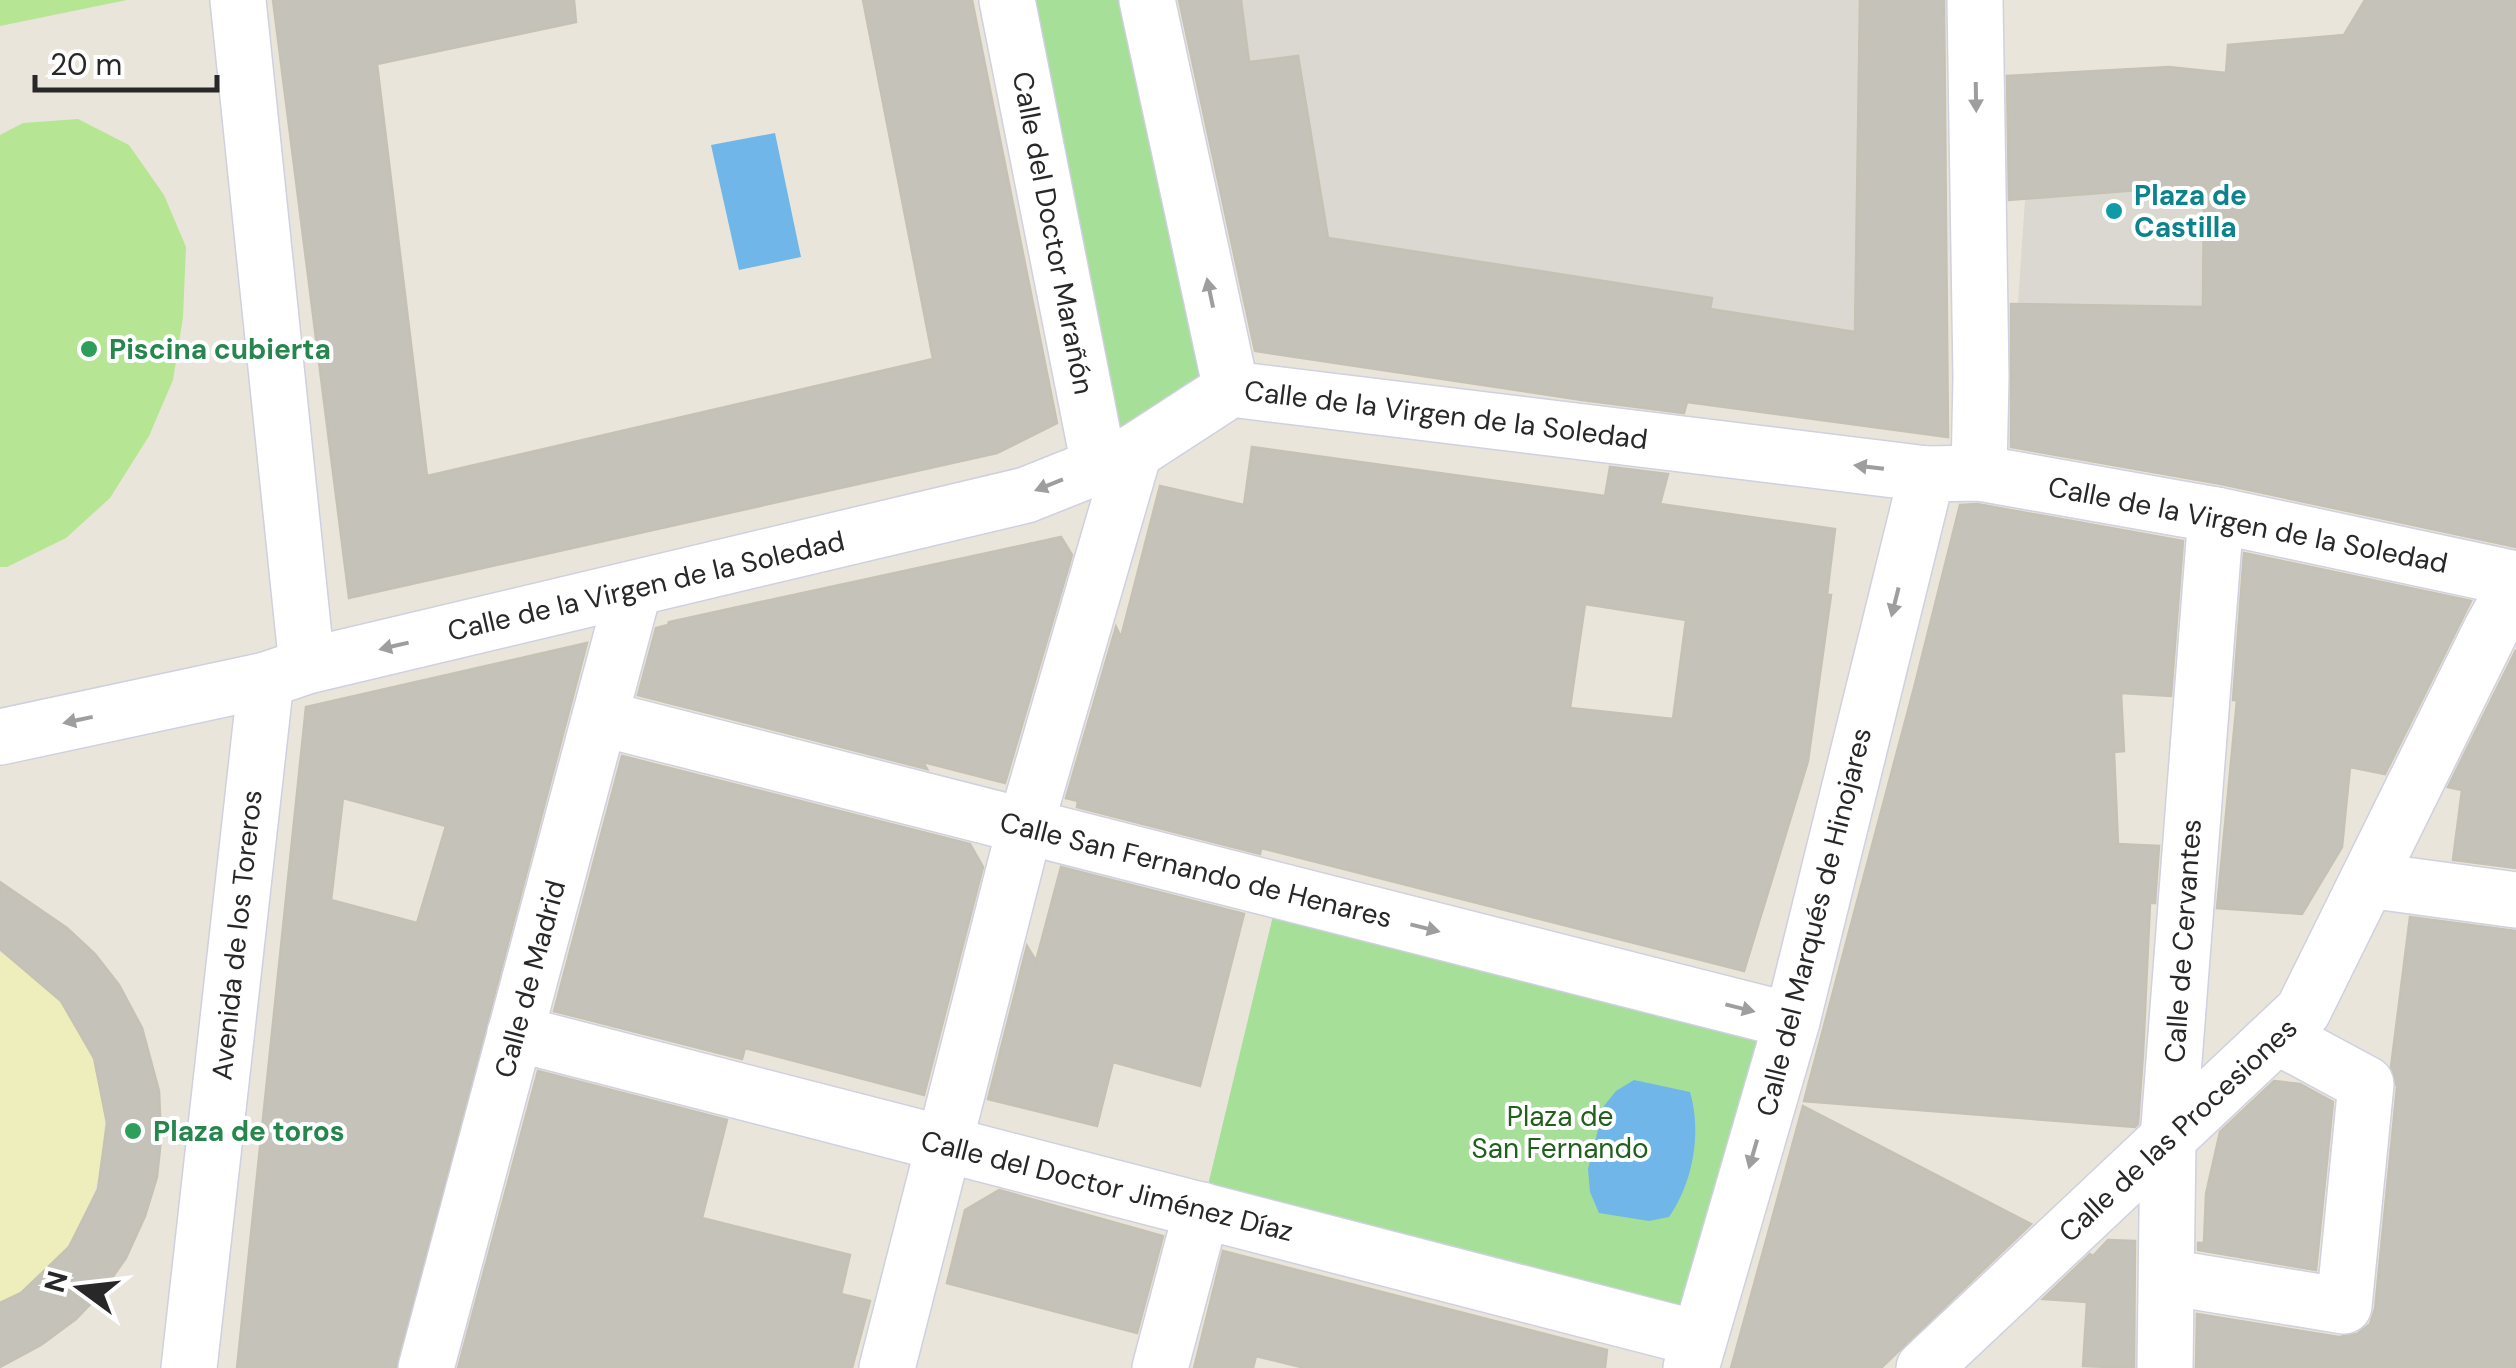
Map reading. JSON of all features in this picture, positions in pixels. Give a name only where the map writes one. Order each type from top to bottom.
[{"type":"street","name":"Avenida de los Toreros","points":[[188,1368],[287,673],[238,0]]},
{"type":"street","name":"Calle del Doctor Marañón","points":[[887,1368],[1116,458],[1007,0]]},
{"type":"street","points":[[1147,0],[1231,388]]},
{"type":"street","name":"Calle del Marqués de Hinojares","points":[[1695,1354],[1953,473],[1975,0]]},
{"type":"street","name":"Calle de la Virgen de la Soledad","points":[[0,737],[287,673],[1026,495],[1116,458],[1231,388],[1953,473],[2216,515],[2516,582]]},
{"type":"street","name":"Calle de Cervantes","points":[[2165,1368],[2168,1139],[2216,515]]},
{"type":"street","name":"Calle de las Procesiones","points":[[1924,1368],[2304,1011],[2516,582]]},
{"type":"street","name":"Calle de Madrid","points":[[426,1368],[634,589]]},
{"type":"street","name":"Calle San Fernando de Henares","points":[[600,718],[1792,1021]]},
{"type":"street","points":[[2368,880],[2516,900]]},
{"type":"street","name":"Calle del Doctor Jiménez Díaz","points":[[515,1033],[1202,1210],[1695,1354]]},
{"type":"street","points":[[2167,1277],[2344,1306],[2366,1084],[2277,1036]]},
{"type":"street","points":[[1160,1368],[1202,1210]]},
{"type":"green space","points":[[0,0],[127,0],[0,26]]},
{"type":"green space","points":[[1024,0],[1127,0],[1211,383],[1110,442]]},
{"type":"green space","name":"Piscina cubierta","points":[[78,119],[129,145],[164,195],[186,247],[183,317],[173,380],[149,436],[110,498],[66,538],[0,567],[0,135],[23,123]]},
{"type":"green space","name":"Plaza de San Fernando","points":[[1279,891],[1792,1021],[1699,1339],[1202,1210]]},
{"type":"sand","points":[[0,953],[43,985],[74,1021],[94,1063],[104,1109],[102,1155],[91,1200],[70,1242],[40,1277],[0,1303]]},
{"type":"shaded area","points":[[1241,0],[1860,0],[1855,332],[1710,309],[1711,298],[1328,238],[1298,56],[1249,62]]},
{"type":"shaded area","name":"Plaza de Castilla","points":[[2226,119],[2271,307],[2018,304],[2025,199],[2148,189],[2145,126]]},
{"type":"water","points":[[775,133],[801,257],[739,270],[711,145]]},
{"type":"water","points":[[1634,1080],[1690,1092],[1694,1108],[1693,1157],[1684,1188],[1669,1217],[1649,1221],[1599,1213],[1590,1192],[1588,1169],[1604,1106],[1616,1091]]},
{"type":"building","points":[[273,0],[574,0],[576,22],[377,64],[427,476],[933,359],[863,0],[972,0],[1057,423],[997,453],[349,598]]},
{"type":"building","points":[[1179,0],[1241,0],[1249,62],[1298,56],[1328,238],[1712,298],[1710,309],[1855,332],[1860,0],[1944,0],[1948,437],[1687,402],[1684,413],[1255,351]]},
{"type":"building","points":[[2365,0],[2516,0],[2516,547],[2221,484],[2011,447],[2011,304],[2203,307],[2204,185],[2009,200],[2007,76],[2169,67],[2226,73],[2228,45],[2344,35]]},
{"type":"building","points":[[1252,447],[1605,496],[1610,467],[1668,474],[1660,504],[1835,529],[1827,595],[1831,595],[1808,761],[1744,971],[1261,848],[1260,854],[1077,807],[1078,801],[1066,798],[1116,627],[1121,637],[1160,486],[1244,505]],"holes":[[[1585,604],[1686,620],[1673,719],[1570,708]]]},
{"type":"building","points":[[1977,504],[2183,541],[2171,696],[2121,693],[2124,751],[2114,752],[2118,844],[2159,846],[2155,903],[2150,903],[2143,1054],[2135,1127],[1804,1101],[1960,505]]},
{"type":"building","points":[[1061,537],[1072,555],[1005,783],[923,762],[927,769],[638,695],[656,628],[669,622]]},
{"type":"building","points":[[2244,553],[2471,601],[2385,774],[2350,767],[2342,847],[2302,914],[2217,908],[2237,700],[2233,700]]},
{"type":"building","points":[[587,643],[396,1368],[237,1368],[306,707]],"holes":[[[343,798],[446,826],[417,923],[331,900]]]},
{"type":"building","points":[[2516,650],[2516,868],[2453,860],[2462,790],[2448,787]]},
{"type":"building","points":[[622,756],[970,844],[983,867],[924,1095],[745,1048],[742,1059],[554,1011]]},
{"type":"building","points":[[1061,867],[1244,914],[1200,1086],[1113,1062],[1097,1126],[988,1099],[1027,946],[1036,961]]},
{"type":"building","name":"Plaza de toros","points":[[0,882],[67,928],[95,954],[119,985],[142,1028],[159,1091],[161,1139],[157,1177],[145,1216],[126,1258],[102,1292],[76,1319],[41,1345],[0,1367],[0,1303],[21,1293],[69,1247],[98,1189],[107,1123],[94,1058],[61,1001],[0,949]]},
{"type":"building","points":[[2410,917],[2516,931],[2516,1368],[2196,1368],[2197,1314],[2339,1337],[2357,1334],[2370,1324],[2375,1309],[2397,1087],[2391,1067]]},
{"type":"building","points":[[538,1071],[727,1120],[702,1218],[850,1255],[841,1294],[870,1301],[852,1368],[458,1368]]},
{"type":"building","points":[[2274,1081],[2300,1084],[2333,1102],[2316,1270],[2198,1250],[2198,1243],[2204,1243],[2206,1194],[2220,1132]]},
{"type":"building","points":[[1803,1106],[2031,1224],[1881,1368],[1731,1368]]},
{"type":"building","points":[[999,1190],[1163,1236],[1137,1333],[947,1283],[965,1210]]},
{"type":"building","points":[[2108,1240],[2135,1241],[2134,1368],[2083,1366],[2087,1302],[2043,1299]]},
{"type":"building","points":[[1223,1251],[1607,1350],[1605,1368],[1305,1368],[1256,1356],[1253,1368],[1194,1368]]},
{"type":"place","name":"Plaza de Castilla","points":[[2114,211]]},
{"type":"place","name":"Piscina cubierta","points":[[89,349]]},
{"type":"place","name":"Plaza de toros","points":[[133,1131]]}]
